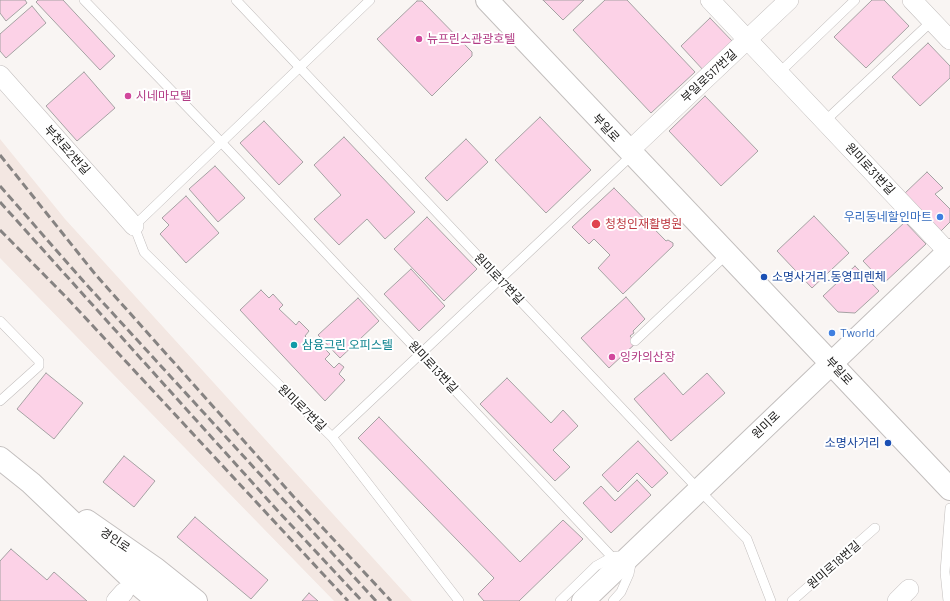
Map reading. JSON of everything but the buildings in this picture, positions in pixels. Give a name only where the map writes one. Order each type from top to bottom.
[{"type":"street","name":"부일로","points":[[487,0],[630,153],[831,362],[950,489]]},
{"type":"street","name":"원미로31번길","points":[[710,0],[949,251]]},
{"type":"street","name":"부일로517번길","points":[[630,153],[789,0]]},
{"type":"street","points":[[912,0],[950,40]]},
{"type":"street","name":"부천로2번길","points":[[0,75],[134,226]]},
{"type":"street","name":"원미로","points":[[583,601],[622,555],[699,490],[831,362],[949,251]]},
{"type":"street","name":"경인로","points":[[0,458],[31,484],[134,581],[158,601]]},
{"type":"street","points":[[31,484],[177,601]]},
{"type":"street","name":"경인로","points":[[31,484],[125,598]]},
{"type":"street","name":"경인로","points":[[31,484],[156,569],[196,601]]},
{"type":"lane","name":"원미로13번길","points":[[84,0],[222,142],[420,354],[622,555]]},
{"type":"lane","name":"원미로17번길","points":[[236,0],[699,490]]},
{"type":"lane","points":[[134,226],[370,0]]},
{"type":"lane","points":[[779,73],[855,0]]},
{"type":"lane","points":[[825,121],[932,21]]},
{"type":"lane","points":[[332,437],[499,280],[630,153]]},
{"type":"lane","name":"원미로7번길","points":[[134,226],[144,252],[332,437],[459,601]]},
{"type":"lane","points":[[635,341],[727,254]]},
{"type":"lane","points":[[0,321],[39,361],[39,366],[0,401]]},
{"type":"lane","points":[[699,490],[747,539],[771,601]]},
{"type":"lane","points":[[948,601],[945,572],[950,508]]},
{"type":"lane","name":"원미로18번길","points":[[792,601],[875,528]]},
{"type":"lane","points":[[560,601],[596,566],[622,555],[629,574],[621,592],[613,601]]},
{"type":"shaded area","points":[[0,139],[65,219],[412,601],[334,601],[0,258]]},
{"type":"railway","points":[[0,155],[95,274],[293,496],[391,601]]},
{"type":"railway","points":[[0,186],[85,283],[376,601]]},
{"type":"railway","points":[[0,202],[277,510],[362,601]]},
{"type":"railway","points":[[0,230],[67,298],[348,601]]},
{"type":"place","name":"뉴프린스관광호텔","points":[[419,39]]},
{"type":"place","name":"시네마모텔","points":[[128,96]]},
{"type":"place","name":"우리동네할인마트","points":[[940,217]]},
{"type":"place","name":"청청인재활병원","points":[[596,224]]},
{"type":"place","name":"소명사거리.동영피렌체","points":[[764,277]]},
{"type":"place","name":"Tworld","points":[[832,333]]},
{"type":"place","name":"삼융그린 오피스텔","points":[[294,345]]},
{"type":"place","name":"잉카의산장","points":[[612,357]]},
{"type":"place","name":"소명사거리","points":[[888,443]]}]
